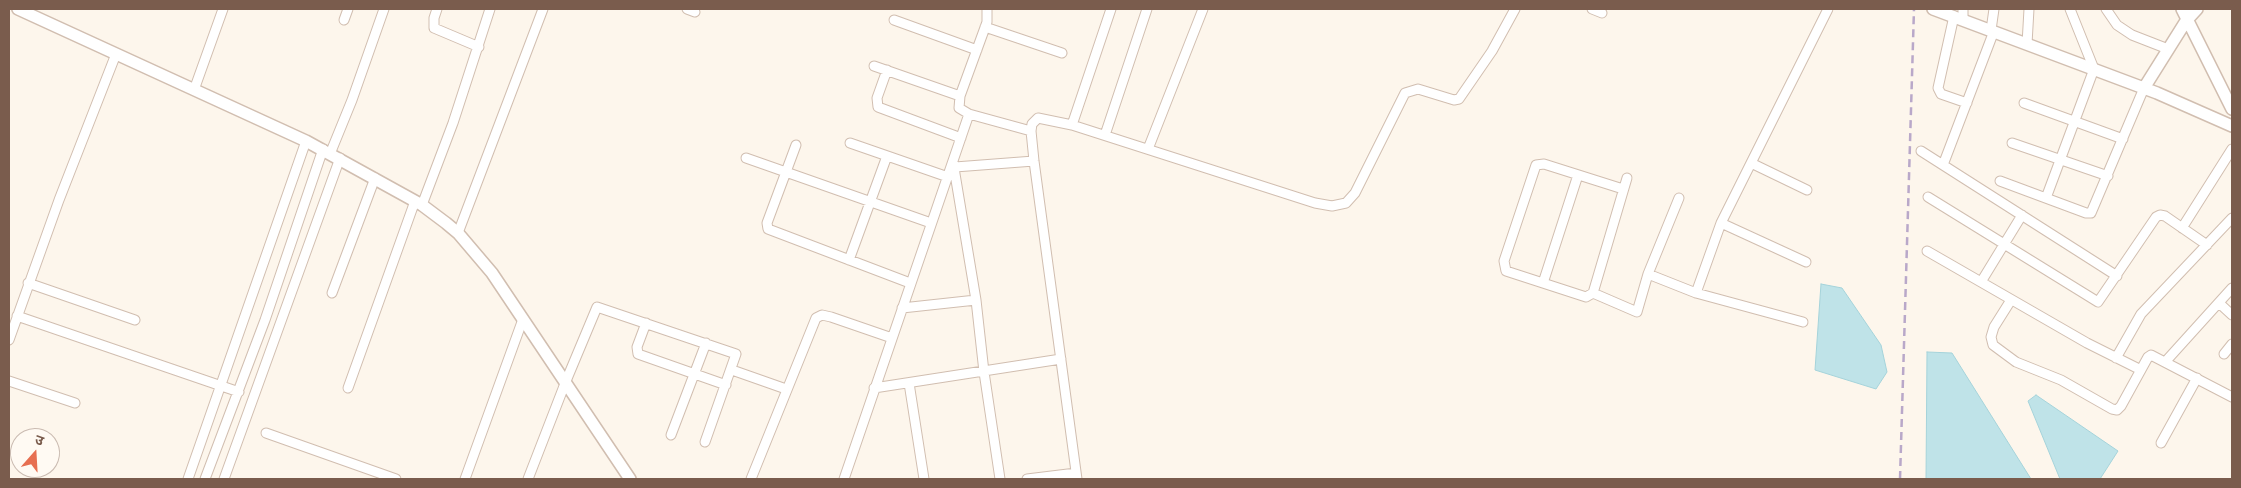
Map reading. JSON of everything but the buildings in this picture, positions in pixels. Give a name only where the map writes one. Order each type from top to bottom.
[{"type":"street","points":[[18,9],[306,141],[419,203],[458,233],[492,273],[630,479]]},
{"type":"street","points":[[194,90],[223,9]]},
{"type":"street","points":[[344,20],[348,9]]},
{"type":"street","points":[[205,479],[239,392],[304,204],[331,154],[384,9]]},
{"type":"street","points":[[437,9],[433,23],[434,28],[478,47]]},
{"type":"street","points":[[348,388],[478,47],[490,9]]},
{"type":"street","points":[[458,233],[543,9]]},
{"type":"street","points":[[987,9],[985,27],[960,96],[959,108],[969,114],[1031,131]]},
{"type":"street","points":[[1072,125],[1111,9]]},
{"type":"street","points":[[1105,136],[1147,9]]},
{"type":"street","points":[[1148,149],[1203,9]]},
{"type":"street","points":[[1027,479],[1076,476],[1034,161],[1031,131],[1032,124],[1038,118],[1072,125],[1314,203],[1332,206],[1346,203],[1354,193],[1405,93],[1418,89],[1454,100],[1459,99],[1492,51],[1515,9]]},
{"type":"street","points":[[1592,9],[1602,13]]},
{"type":"street","points":[[1696,293],[1721,223],[1828,9]]},
{"type":"street","points":[[1933,9],[1960,15],[2028,44],[2144,88],[2232,126]]},
{"type":"street","points":[[1943,165],[1993,30],[1994,9]]},
{"type":"street","points":[[2028,44],[2029,9]]},
{"type":"street","points":[[2046,198],[2094,69],[2070,9]]},
{"type":"street","points":[[2106,9],[2117,25],[2132,35],[2168,49]]},
{"type":"street","points":[[2182,9],[2186,21],[2232,109]]},
{"type":"street","points":[[2000,182],[2086,213],[2091,212],[2144,88],[2186,21],[2197,9]]},
{"type":"street","points":[[1960,15],[1938,88],[1941,94],[1967,103]]},
{"type":"street","points":[[894,20],[977,50]]},
{"type":"street","points":[[985,27],[1062,53]]},
{"type":"street","points":[[9,340],[28,283],[116,54]]},
{"type":"street","points":[[874,66],[960,96]]},
{"type":"street","points":[[887,70],[877,98],[878,107],[961,138]]},
{"type":"street","points":[[2024,103],[2123,139]]},
{"type":"street","points":[[844,479],[910,282],[954,165],[969,114]]},
{"type":"street","points":[[188,479],[306,141]]},
{"type":"street","points":[[850,143],[948,177]]},
{"type":"street","points":[[2012,143],[2108,176]]},
{"type":"street","points":[[796,145],[767,223],[768,230],[910,282]]},
{"type":"street","points":[[2182,228],[2232,149]]},
{"type":"street","points":[[1921,151],[2118,276]]},
{"type":"street","points":[[224,479],[321,210],[331,154]]},
{"type":"street","points":[[849,260],[887,156]]},
{"type":"street","points":[[746,158],[931,223]]},
{"type":"street","points":[[954,165],[1034,161]]},
{"type":"street","points":[[1751,162],[1807,190]]},
{"type":"street","points":[[1623,189],[1544,164],[1536,166],[1504,261],[1506,271],[1586,297],[1593,293],[1627,178]]},
{"type":"street","points":[[954,165],[976,300],[984,372],[1000,479]]},
{"type":"street","points":[[1543,283],[1578,174]]},
{"type":"street","points":[[332,293],[375,178]]},
{"type":"street","points":[[1928,197],[2094,301],[2101,300],[2156,217],[2160,214],[2207,246]]},
{"type":"street","points":[[1593,293],[1637,312],[1648,274],[1679,198]]},
{"type":"street","points":[[304,204],[321,210]]},
{"type":"street","points":[[1981,282],[2022,215]]},
{"type":"street","points":[[2116,358],[2141,314],[2232,218]]},
{"type":"street","points":[[1721,223],[1806,262]]},
{"type":"street","points":[[1927,251],[2011,300],[2141,370]]},
{"type":"street","points":[[1648,274],[1696,293],[1803,322]]},
{"type":"street","points":[[28,283],[135,320]]},
{"type":"street","points":[[2166,361],[2232,288]]},
{"type":"street","points":[[902,308],[976,300]]},
{"type":"street","points":[[2011,300],[1994,327],[1991,337],[1993,345],[2016,362],[2061,380],[2105,406],[2117,410],[2152,355],[2232,397]]},
{"type":"street","points":[[2218,304],[2232,315]]},
{"type":"street","points":[[528,479],[597,307],[736,354],[732,370],[705,442]]},
{"type":"street","points":[[751,479],[811,325],[816,318],[822,315],[892,338]]},
{"type":"street","points":[[16,316],[239,392]]},
{"type":"street","points":[[465,479],[523,319]]},
{"type":"street","points":[[646,323],[637,347],[638,354],[726,385]]},
{"type":"street","points":[[671,435],[706,343]]},
{"type":"street","points":[[2224,354],[2232,344]]},
{"type":"street","points":[[874,388],[1061,359]]},
{"type":"street","points":[[732,370],[786,388]]},
{"type":"street","points":[[2161,443],[2197,378]]},
{"type":"street","points":[[9,381],[75,403]]},
{"type":"street","points":[[909,383],[924,479]]},
{"type":"street","points":[[266,433],[396,479]]},
{"type":"water","points":[[1821,284],[1842,288],[1881,345],[1887,372],[1876,389],[1815,370]]},
{"type":"water","points":[[1927,352],[1952,353],[2031,479],[1926,479]]},
{"type":"water","points":[[2036,395],[2118,451],[2100,479],[2060,479],[2028,401]]},
{"type":"railway","points":[[1900,479],[1914,9]]}]
